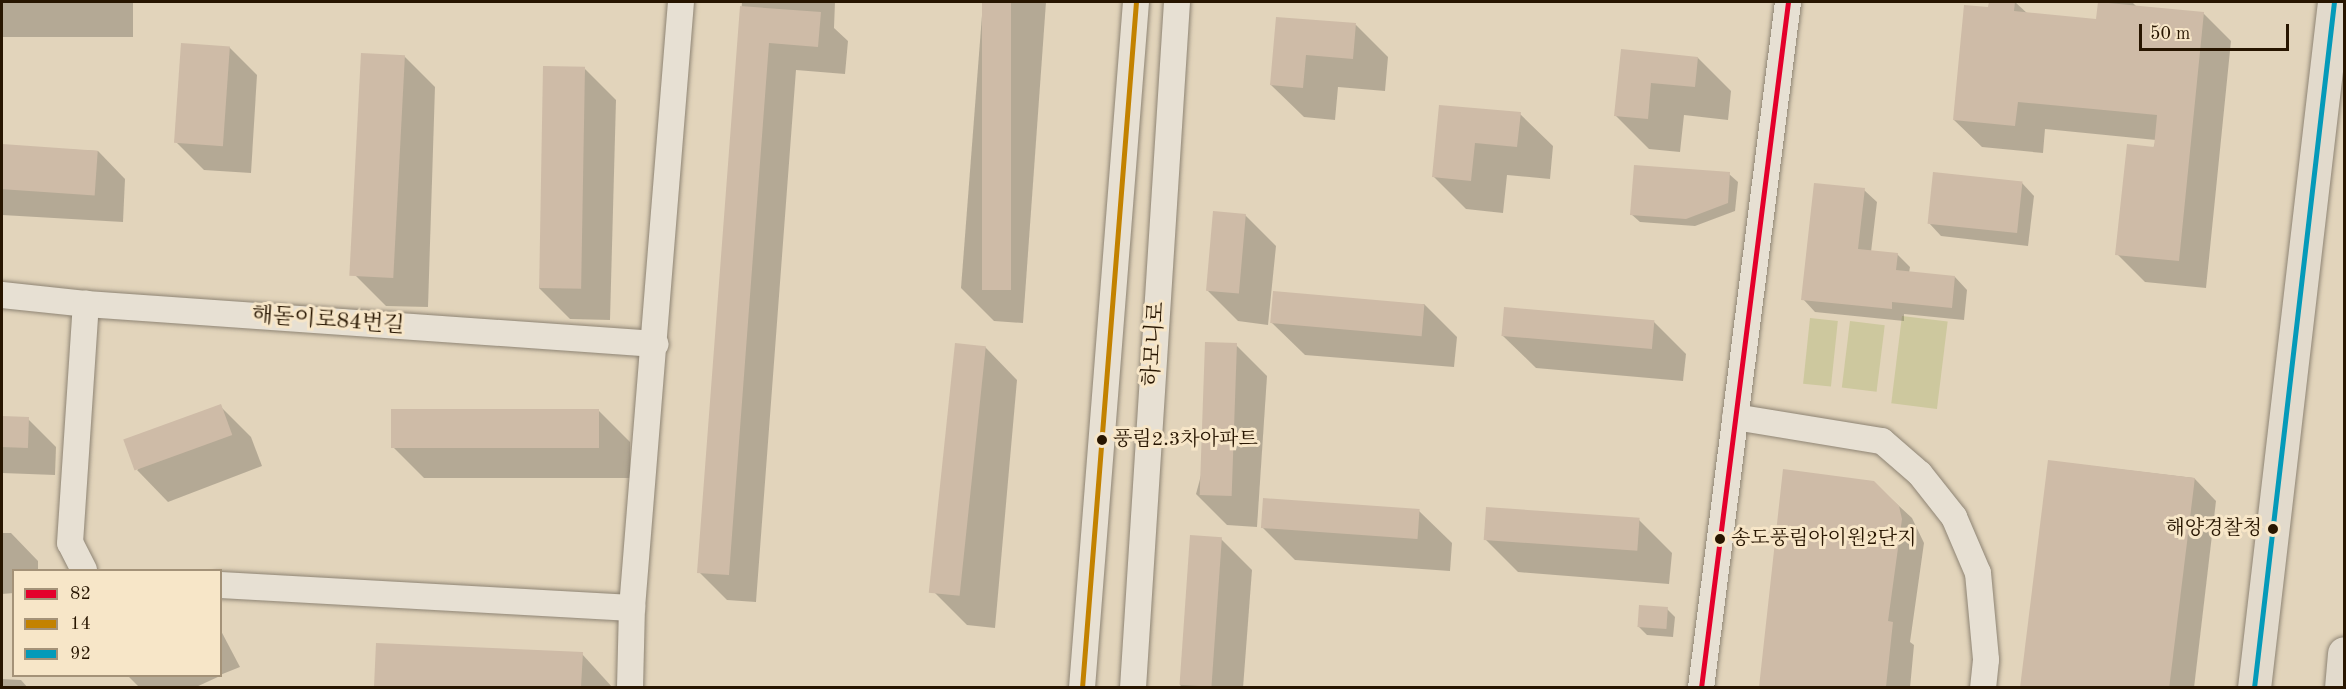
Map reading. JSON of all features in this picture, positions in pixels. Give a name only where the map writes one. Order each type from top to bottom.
[{"type":"main road","points":[[2254,687],[2335,6]]},
{"type":"main road","points":[[2341,687],[2344,653]]},
{"type":"street","points":[[630,687],[632,608],[656,344],[681,2]]},
{"type":"street","name":"하모니로","points":[[1082,687],[1136,2]]},
{"type":"street","name":"하모니로","points":[[1133,687],[1178,2]]},
{"type":"street","points":[[1701,687],[1788,2]]},
{"type":"street","name":"해돋이로84번길","points":[[2,295],[86,304],[656,344]]},
{"type":"street","points":[[83,569],[70,543],[86,304]]},
{"type":"street","points":[[1735,417],[1882,441],[1920,474],[1954,517],[1978,573],[1986,660],[1983,687]]},
{"type":"street","points":[[222,585],[632,608]]},
{"type":"shaded area","points":[[1902,316],[1948,322],[1937,409],[1891,403]]},
{"type":"shaded area","points":[[1810,318],[1838,321],[1831,387],[1803,384]]},
{"type":"shaded area","points":[[1850,321],[1885,325],[1877,392],[1842,388]]},
{"type":"building","points":[[982,2],[1011,2],[1011,290],[982,290]]},
{"type":"building","points":[[1989,2],[2015,2],[2014,11],[2096,19],[2098,2],[2204,12],[2179,261],[2115,255],[2127,144],[2154,147],[2157,115],[2018,102],[2015,126],[1953,120],[1964,5],[1988,7]]},
{"type":"building","points":[[740,6],[821,12],[818,47],[769,43],[729,575],[697,573]]},
{"type":"building","points":[[1276,17],[1356,23],[1353,59],[1306,55],[1303,88],[1270,85]]},
{"type":"building","points":[[181,43],[230,46],[223,146],[174,143]]},
{"type":"building","points":[[1621,49],[1698,57],[1695,87],[1651,83],[1648,119],[1614,116]]},
{"type":"building","points":[[361,53],[405,55],[393,278],[349,276]]},
{"type":"building","points":[[543,66],[585,67],[581,289],[539,288]]},
{"type":"building","points":[[1439,105],[1521,112],[1517,147],[1475,143],[1471,181],[1432,177]]},
{"type":"building","points":[[2,144],[98,151],[95,196],[2,189]]},
{"type":"building","points":[[1634,165],[1730,172],[1728,203],[1686,219],[1630,215]]},
{"type":"building","points":[[1933,172],[2023,181],[2017,233],[1928,224]]},
{"type":"building","points":[[1814,183],[1865,188],[1858,249],[1898,253],[1896,270],[1955,276],[1952,308],[1892,302],[1892,309],[1801,300]]},
{"type":"building","points":[[1213,211],[1246,214],[1239,294],[1206,291]]},
{"type":"building","points":[[1273,291],[1424,304],[1422,336],[1270,323]]},
{"type":"building","points":[[1504,307],[1654,320],[1652,349],[1501,336]]},
{"type":"building","points":[[1205,342],[1237,343],[1232,496],[1200,495]]},
{"type":"building","points":[[955,343],[986,346],[960,596],[929,593]]},
{"type":"building","points":[[221,404],[232,435],[135,471],[123,440]]},
{"type":"building","points":[[391,409],[599,409],[599,448],[391,448]]},
{"type":"building","points":[[2,416],[29,417],[28,448],[2,447]]},
{"type":"building","points":[[2048,460],[2195,478],[2169,688],[2020,687]]},
{"type":"building","points":[[1783,469],[1874,481],[1899,506],[1902,519],[1888,621],[1893,622],[1886,687],[1759,687]]},
{"type":"building","points":[[1263,498],[1420,509],[1418,539],[1261,528]]},
{"type":"building","points":[[1486,507],[1640,518],[1637,551],[1484,540]]},
{"type":"building","points":[[1190,535],[1222,537],[1211,687],[1180,685]]},
{"type":"building","points":[[1639,605],[1668,607],[1666,629],[1637,627]]},
{"type":"building","points":[[376,643],[583,652],[581,687],[374,687]]},
{"type":"transit line","name":"14","points":[[1082,688],[1136,2]]},
{"type":"transit line","name":"82","points":[[1701,688],[1788,2]]},
{"type":"transit line","name":"92","points":[[2254,688],[2334,2]]},
{"type":"place","name":"풍림2.3차아파트","points":[[1102,440]]},
{"type":"place","name":"해양경찰청","points":[[2273,529]]},
{"type":"place","name":"송도풍림아이원2단지","points":[[1720,539]]}]
